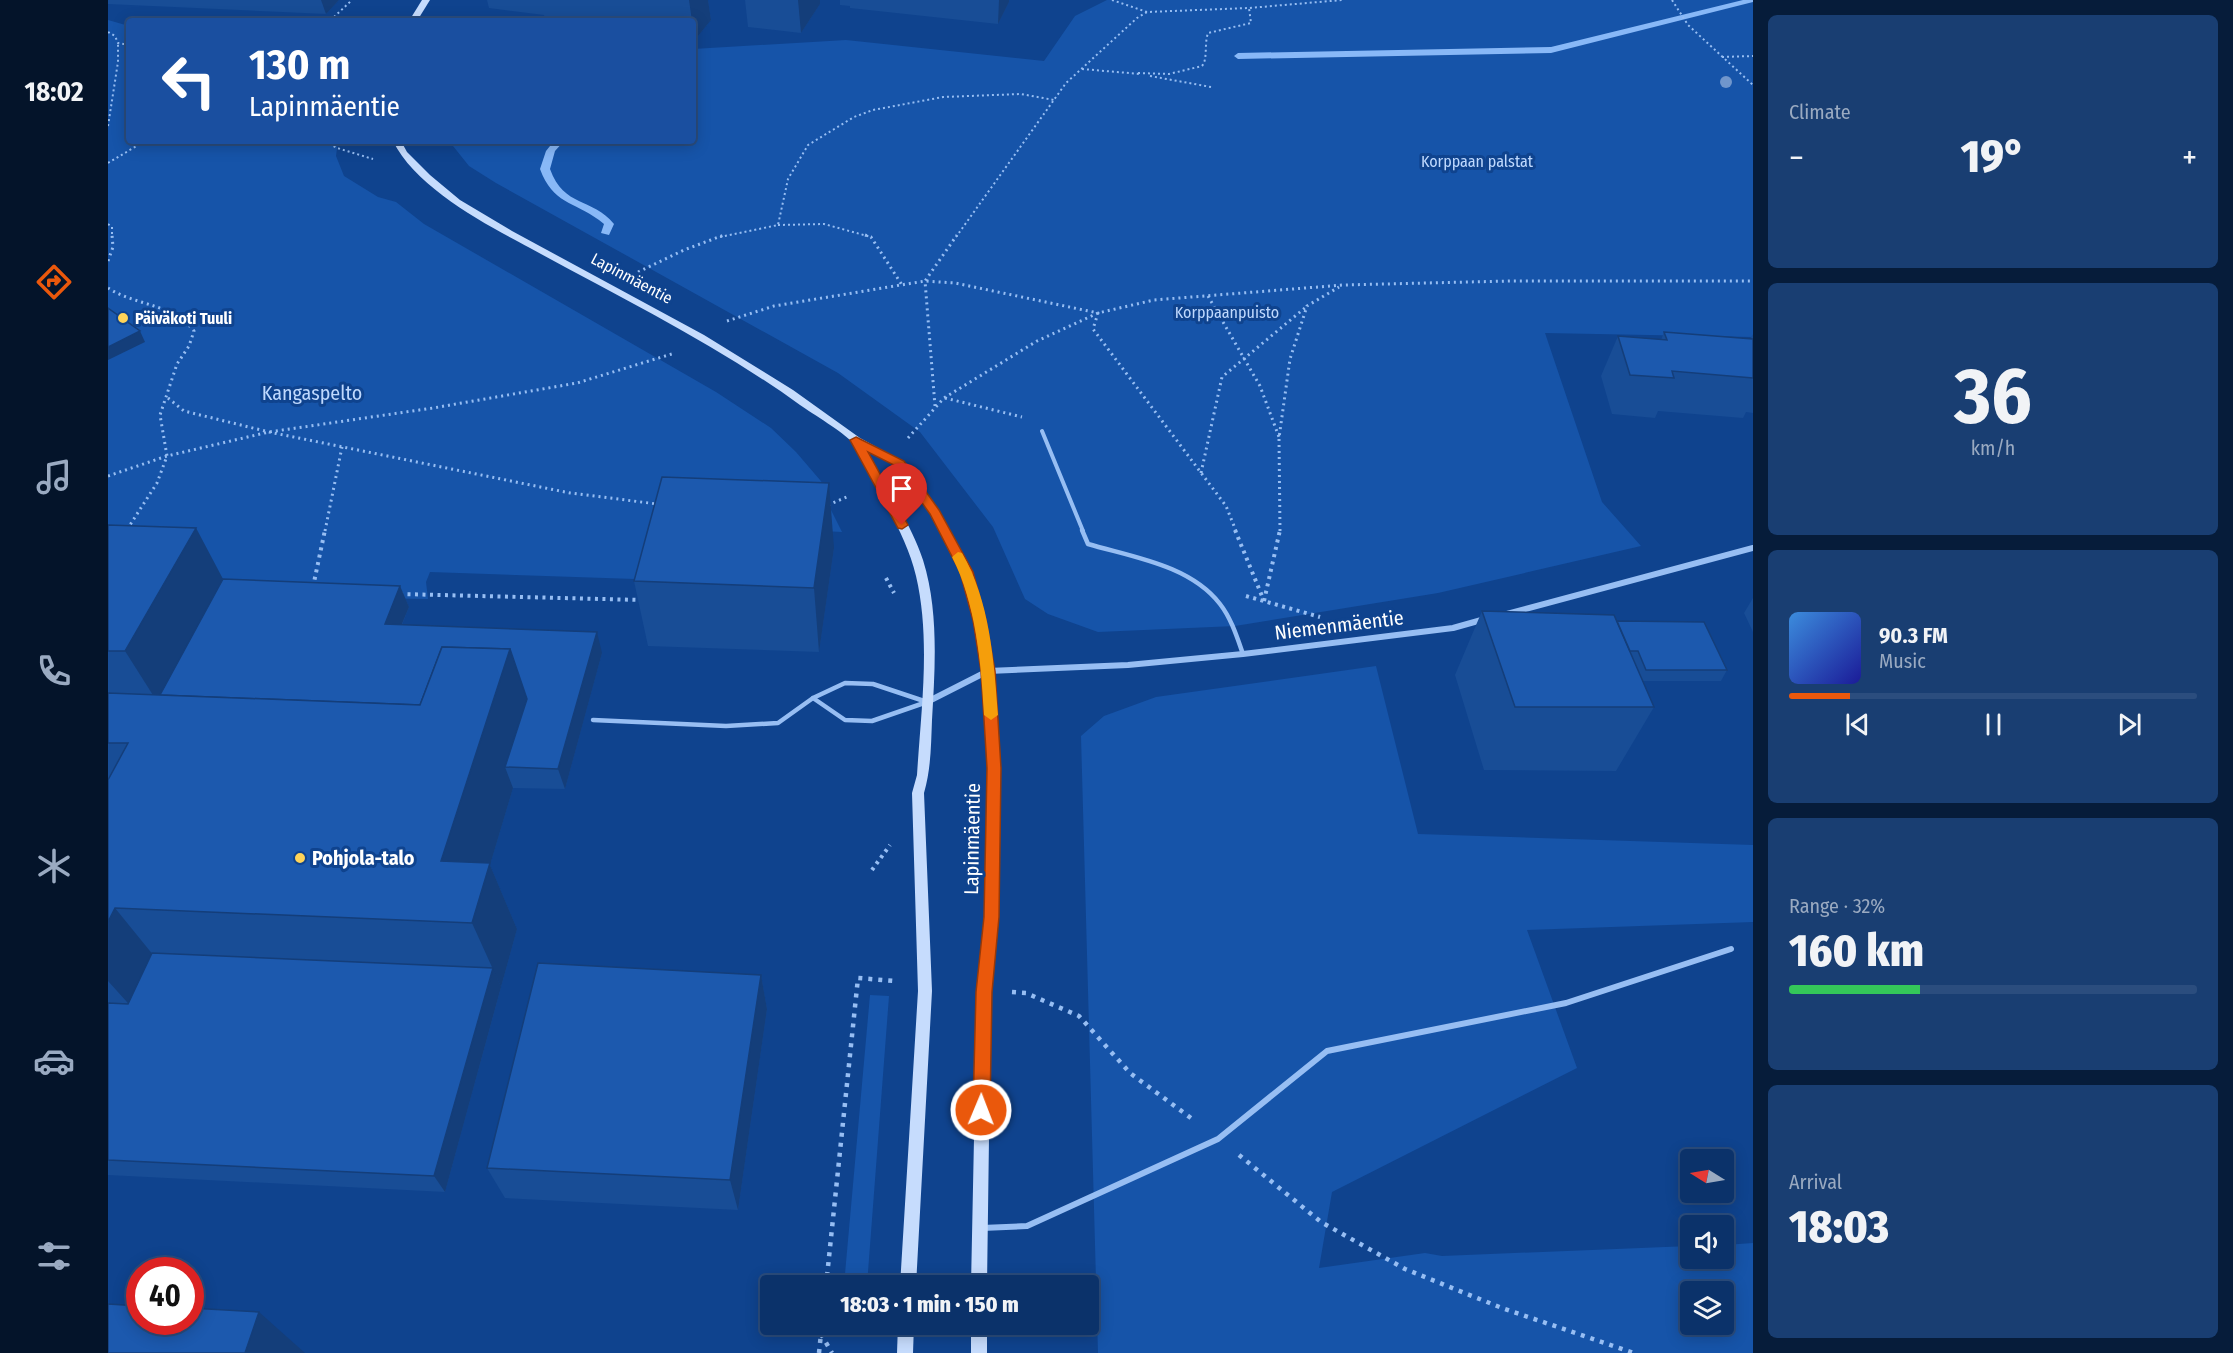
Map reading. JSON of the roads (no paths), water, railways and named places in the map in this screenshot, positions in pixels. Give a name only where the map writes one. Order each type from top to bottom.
[{"type":"street","points":[[415,18],[426,0]]},
{"type":"street","name":"Lapinmäentie","points":[[399,144],[404,153],[427,177],[457,202],[509,233],[701,337],[789,392],[856,440],[900,464],[935,513],[966,572],[980,620],[988,671],[994,768],[992,917],[984,992],[979,1275]]},
{"type":"street","name":"Lapinmäentie","points":[[856,440],[902,525],[921,577],[928,634],[923,776],[918,793],[925,990],[909,1275]]},
{"type":"street","name":"Niemenmäentie","points":[[927,702],[988,671],[1069,669],[1243,654],[1453,628],[1753,548]]},
{"type":"street","points":[[904,1353],[905,1335]]},
{"type":"street","points":[[979,1335],[979,1353]]},
{"type":"lane","points":[[1042,430],[1088,544],[1158,565],[1201,584],[1220,603],[1243,654]]},
{"type":"lane","points":[[593,720],[726,726],[778,723],[813,698],[845,683],[873,684],[927,702]]},
{"type":"lane","points":[[813,698],[845,720],[872,721],[927,702]]},
{"type":"lane","points":[[979,1228],[1027,1226],[1218,1139],[1327,1051],[1566,1003],[1731,949]]},
{"type":"waterway","points":[[1238,56],[1551,50],[1753,0]]},
{"type":"waterway","points":[[557,144],[551,151],[545,169],[550,183],[566,199],[603,218],[609,224],[606,233]]},
{"type":"place","name":"Päiväkoti Tuuli","points":[[123,318]]},
{"type":"place","name":"Pohjola-talo","points":[[300,858]]},
{"type":"park label","name":"Korppaan palstat","points":[[1477,161]]},
{"type":"park label","name":"Korppaanpuisto","points":[[1227,312]]},
{"type":"park label","name":"Kangaspelto","points":[[312,393]]}]
